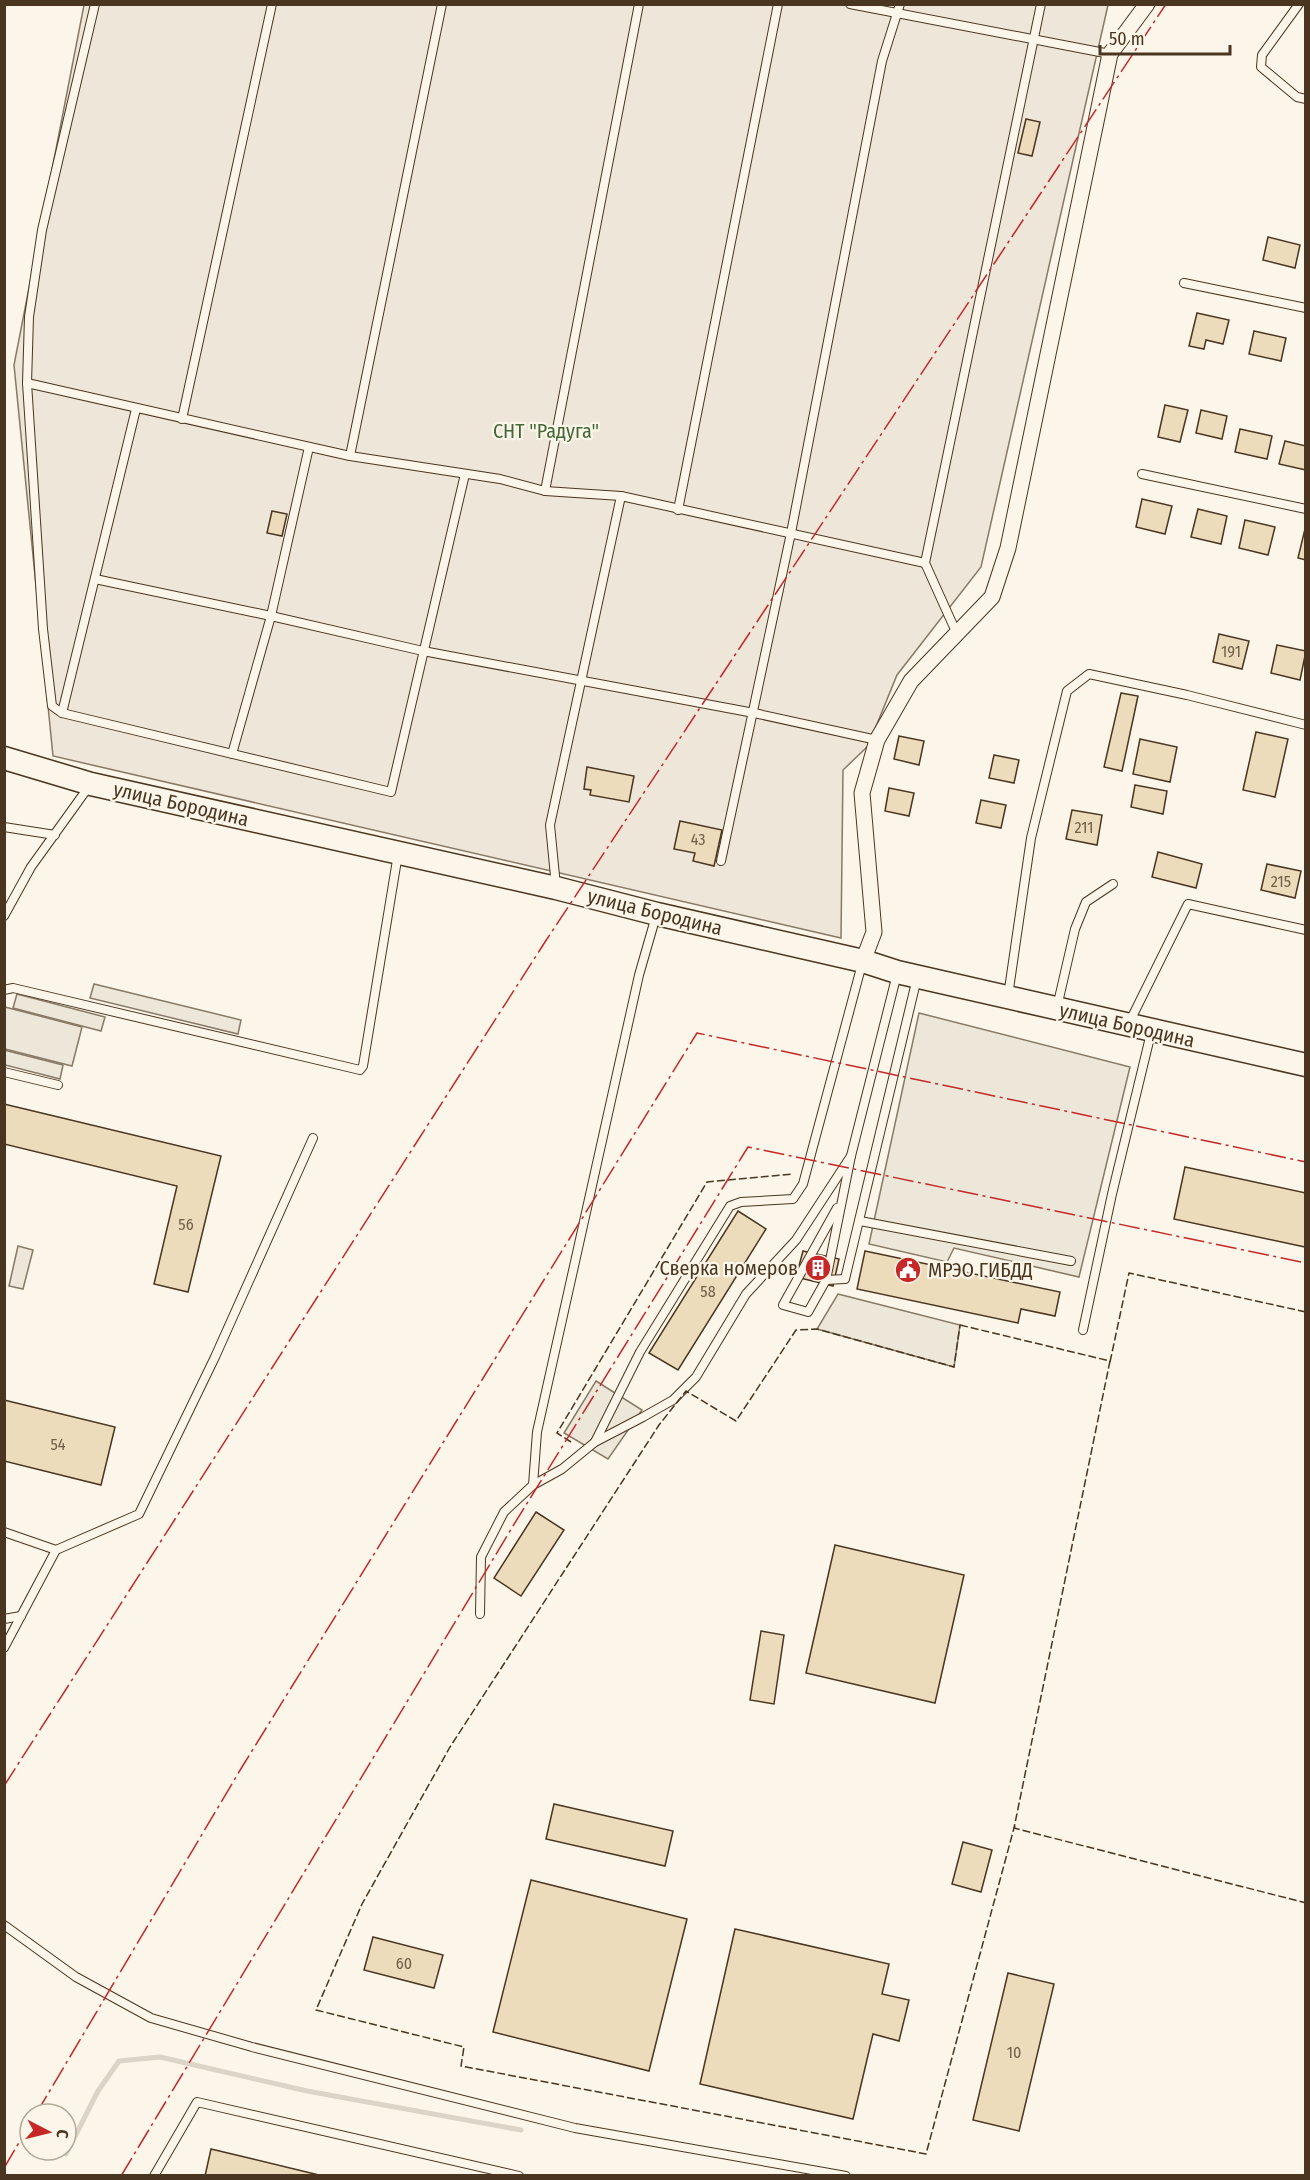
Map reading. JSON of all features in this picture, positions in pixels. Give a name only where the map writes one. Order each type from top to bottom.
[{"type":"main road","name":"улица Бородина","points":[[4,758],[91,784],[556,888],[657,914],[863,961],[907,975],[1305,1065]]},
{"type":"street","points":[[863,961],[874,932],[862,793],[877,740],[911,681],[992,597],[1008,548],[1110,54],[1147,4]]},
{"type":"lane","points":[[95,4],[42,230],[29,317],[27,383],[43,629],[52,706],[62,713],[391,792],[465,474]]},
{"type":"lane","points":[[182,419],[272,4]]},
{"type":"lane","points":[[350,456],[442,4]]},
{"type":"lane","points":[[545,491],[639,4]]},
{"type":"lane","points":[[678,510],[778,4]]},
{"type":"lane","points":[[850,4],[1110,54]]},
{"type":"lane","points":[[721,861],[791,532],[882,61],[900,4]]},
{"type":"lane","points":[[957,635],[925,563],[1041,4]]},
{"type":"lane","points":[[1299,4],[1262,55],[1261,67],[1296,97],[1305,99]]},
{"type":"lane","points":[[1184,283],[1305,308]]},
{"type":"lane","points":[[27,383],[350,456],[500,479],[545,491],[621,496],[925,563]]},
{"type":"lane","points":[[62,713],[136,409]]},
{"type":"lane","points":[[232,754],[271,616],[309,447]]},
{"type":"lane","points":[[1142,474],[1305,509]]},
{"type":"lane","points":[[556,888],[550,825],[621,496]]},
{"type":"lane","points":[[95,579],[423,651],[754,713],[877,740]]},
{"type":"lane","points":[[1008,998],[1030,838],[1067,691],[1089,674],[1187,695],[1305,725]]},
{"type":"lane","points":[[4,916],[31,867],[91,784]]},
{"type":"lane","points":[[4,827],[55,835]]},
{"type":"lane","points":[[4,990],[13,988],[360,1070],[363,1066],[398,853]]},
{"type":"lane","points":[[1056,1009],[1075,929],[1086,902],[1113,884]]},
{"type":"lane","points":[[1128,1025],[1188,904],[1305,930]]},
{"type":"lane","points":[[533,1485],[537,1432],[639,975],[657,914]]},
{"type":"lane","points":[[595,1442],[640,1352],[730,1206],[741,1202],[793,1199],[803,1184],[863,961]]},
{"type":"lane","points":[[841,1202],[783,1305],[808,1312],[826,1280],[852,1156],[907,975]]},
{"type":"lane","points":[[826,1280],[845,1279],[860,1221],[907,975]]},
{"type":"lane","points":[[1083,1330],[1151,1030]]},
{"type":"lane","points":[[4,1072],[58,1085]]},
{"type":"lane","points":[[4,1648],[56,1550],[139,1514],[215,1357],[312,1138]]},
{"type":"lane","points":[[480,1614],[481,1557],[504,1512],[533,1485],[562,1469],[595,1442],[673,1400],[696,1377],[746,1294],[796,1240],[852,1156]]},
{"type":"lane","points":[[860,1221],[1071,1261]]},
{"type":"lane","points":[[4,1532],[56,1550]]},
{"type":"lane","points":[[4,1619],[21,1616]]},
{"type":"lane","points":[[4,1925],[76,1977],[151,2018],[252,2047],[575,2128],[846,2175]]},
{"type":"lane","points":[[154,2175],[197,2102],[519,2175]]},
{"type":"green space","name":"СНТ \"Радуга\"","points":[[84,5],[1108,5],[981,567],[897,675],[868,746],[843,770],[841,938],[53,756],[14,365]]},
{"type":"green space","points":[[18,1246],[33,1250],[23,1289],[9,1286]]},
{"type":"shaded area","points":[[94,984],[241,1020],[238,1034],[90,998]]},
{"type":"shaded area","points":[[17,994],[105,1017],[101,1031],[13,1008]]},
{"type":"shaded area","points":[[5,1007],[82,1027],[72,1066],[5,1049]]},
{"type":"shaded area","points":[[919,1013],[1130,1067],[1079,1277],[954,1248],[947,1262],[869,1244]]},
{"type":"shaded area","points":[[4,1050],[63,1065],[60,1079],[5,1065]]},
{"type":"shaded area","points":[[838,1294],[960,1325],[954,1367],[817,1329]]},
{"type":"shaded area","points":[[596,1381],[642,1410],[608,1459],[564,1433]]},
{"type":"building","points":[[1026,119],[1040,122],[1032,156],[1018,153]]},
{"type":"building","points":[[1268,237],[1300,245],[1295,268],[1263,260]]},
{"type":"building","points":[[1197,313],[1229,320],[1223,344],[1206,340],[1204,349],[1189,346]]},
{"type":"building","points":[[1254,331],[1286,338],[1281,361],[1249,354]]},
{"type":"building","points":[[1165,405],[1188,410],[1180,442],[1158,437]]},
{"type":"building","points":[[1201,410],[1227,416],[1222,439],[1196,433]]},
{"type":"building","points":[[1240,429],[1272,436],[1267,459],[1235,452]]},
{"type":"building","points":[[1285,441],[1306,446],[1306,470],[1279,464]]},
{"type":"building","points":[[1142,499],[1172,506],[1165,534],[1136,527]]},
{"type":"building","points":[[1198,509],[1227,516],[1221,544],[1191,537]]},
{"type":"building","points":[[272,511],[287,514],[282,536],[267,533]]},
{"type":"building","points":[[1245,520],[1275,527],[1268,555],[1239,548]]},
{"type":"building","points":[[1306,529],[1306,560],[1298,558]]},
{"type":"building","points":[[1219,634],[1249,641],[1242,669],[1213,662]]},
{"type":"building","points":[[1277,645],[1306,651],[1300,680],[1271,673]]},
{"type":"building","points":[[1121,693],[1138,696],[1122,771],[1104,767]]},
{"type":"building","points":[[1256,732],[1288,739],[1275,797],[1243,790]]},
{"type":"building","points":[[899,736],[924,741],[919,765],[894,759]]},
{"type":"building","points":[[1140,739],[1177,747],[1170,782],[1133,774]]},
{"type":"building","points":[[994,755],[1019,760],[1014,783],[989,778]]},
{"type":"building","points":[[587,767],[634,776],[629,802],[590,795],[591,790],[584,789]]},
{"type":"building","points":[[1135,785],[1167,791],[1163,814],[1131,807]]},
{"type":"building","points":[[889,788],[914,793],[909,816],[885,811]]},
{"type":"building","points":[[981,800],[1006,805],[1001,828],[976,823]]},
{"type":"building","points":[[1072,810],[1102,815],[1097,845],[1066,839]]},
{"type":"building","points":[[680,821],[722,830],[714,866],[693,861],[695,853],[674,849]]},
{"type":"building","points":[[1158,852],[1202,864],[1196,888],[1152,877]]},
{"type":"building","points":[[1267,864],[1301,871],[1295,898],[1261,890]]},
{"type":"building","points":[[4,1104],[221,1156],[188,1292],[154,1284],[177,1186],[4,1144]]},
{"type":"building","points":[[1185,1167],[1306,1193],[1305,1247],[1174,1219]]},
{"type":"building","points":[[738,1211],[766,1229],[678,1370],[649,1353]]},
{"type":"building","name":"Сверка номеров","points":[[803,1251],[839,1259],[833,1286],[796,1277]]},
{"type":"building","name":"МРЭО ГИБДД","points":[[865,1251],[1060,1292],[1055,1316],[1021,1309],[1018,1323],[857,1289]]},
{"type":"building","points":[[4,1400],[115,1427],[101,1485],[4,1461]]},
{"type":"building","points":[[536,1512],[564,1530],[521,1596],[494,1578]]},
{"type":"building","points":[[835,1545],[964,1575],[935,1703],[806,1673]]},
{"type":"building","points":[[761,1631],[784,1635],[774,1704],[750,1700]]},
{"type":"building","points":[[554,1804],[673,1831],[665,1866],[546,1839]]},
{"type":"building","points":[[963,1842],[992,1850],[981,1892],[952,1884]]},
{"type":"building","points":[[531,1880],[687,1919],[649,2071],[493,2032]]},
{"type":"building","points":[[735,1929],[889,1964],[882,1994],[909,2000],[899,2041],[873,2034],[853,2119],[700,2084]]},
{"type":"building","points":[[373,1937],[443,1955],[434,1988],[364,1970]]},
{"type":"building","points":[[1008,1973],[1054,1984],[1019,2131],[973,2120]]},
{"type":"building","points":[[211,2149],[253,2159],[323,2176],[205,2176]]},
{"type":"waterway","points":[[78,2130],[98,2091],[119,2061],[160,2057],[307,2091],[521,2130]]},
{"type":"fence","points":[[571,1442],[557,1433],[707,1182],[792,1174]]},
{"type":"fence","points":[[1110,1362],[1129,1273],[1306,1312]]},
{"type":"fence","points":[[960,1325],[1110,1361],[1014,1828],[926,2154],[461,2066],[464,2047],[316,2010],[362,1904],[450,1747],[659,1425],[686,1391],[736,1421],[796,1330],[817,1329],[954,1367],[960,1325]]},
{"type":"fence","points":[[1015,1826],[1014,1828],[1306,1903]]},
{"type":"power","points":[[4,1786],[545,942],[1166,4]]},
{"type":"power","points":[[43,2102],[242,1767],[697,1033],[1306,1162]]},
{"type":"power","points":[[121,2176],[513,1526],[748,1147],[1306,1263]]},
{"type":"power","points":[[4,2168],[18,2144]]},
{"type":"place","name":"Сверка номеров","points":[[818,1268]]},
{"type":"place","name":"МРЭО ГИБДД","points":[[908,1270]]}]
